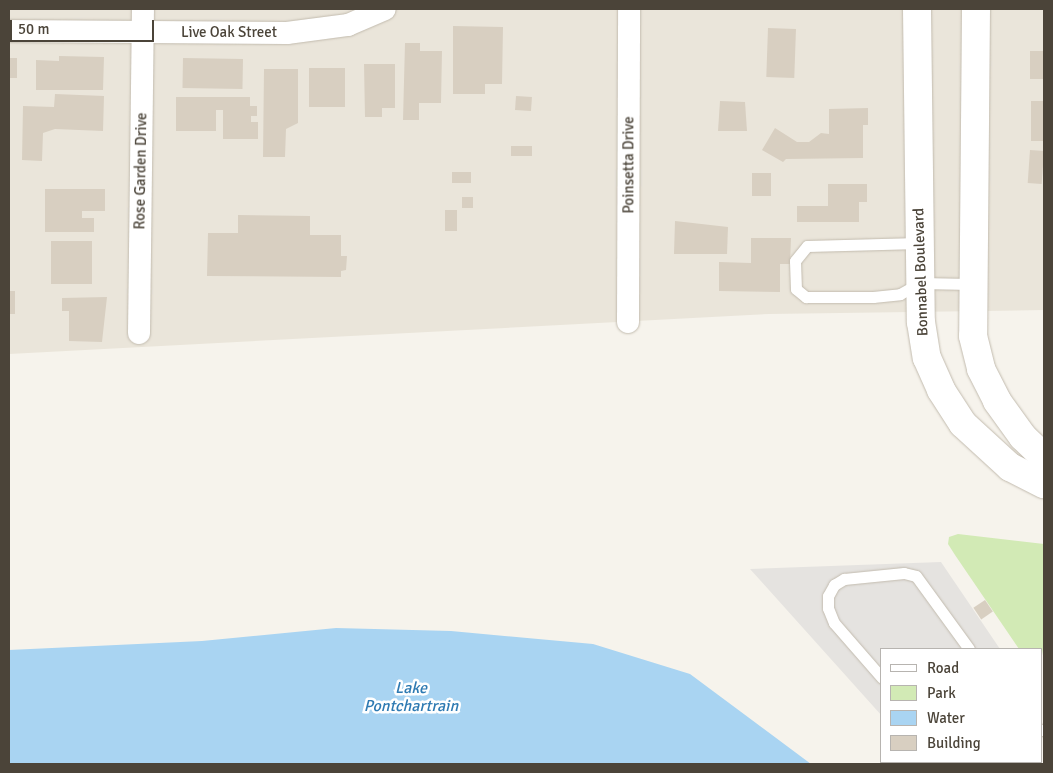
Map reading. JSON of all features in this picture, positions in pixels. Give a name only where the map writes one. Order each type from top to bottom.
[{"type":"street","name":"Rose Garden Drive","points":[[139,333],[143,9]]},
{"type":"street","name":"Live Oak Street","points":[[9,31],[143,33],[325,30],[348,25],[385,9]]},
{"type":"street","name":"Poinsetta Drive","points":[[628,322],[629,9]]},
{"type":"street","name":"Bonnabel Boulevard","points":[[917,9],[920,283],[924,341],[933,375],[963,424],[1010,467],[1044,484]]},
{"type":"street","points":[[976,9],[971,284],[976,352],[988,386],[1023,437],[1044,457]]},
{"type":"lane","points":[[919,243],[807,246],[797,256],[794,282],[800,295],[818,298],[892,296],[920,283],[971,284]]},
{"type":"lane","points":[[880,676],[834,623],[828,608],[828,596],[834,584],[844,579],[916,576],[968,648]]},
{"type":"shaded area","points":[[9,9],[1044,9],[1044,310],[769,314],[9,354]]},
{"type":"shaded area","points":[[941,562],[999,648],[880,648],[880,714],[750,569]]},
{"type":"green space","points":[[958,534],[1044,544],[1044,662],[1043,648],[1018,648],[948,544],[949,537]]},
{"type":"water","name":"Lake Pontchartrain","points":[[336,628],[451,631],[593,644],[690,674],[811,764],[9,764],[9,650],[202,641]]},
{"type":"building","points":[[453,26],[503,27],[502,84],[485,84],[485,94],[453,94]]},
{"type":"building","points":[[768,28],[796,29],[794,78],[766,77]]},
{"type":"building","points":[[405,43],[420,43],[420,51],[442,51],[441,103],[419,103],[419,120],[403,120]]},
{"type":"building","points":[[1030,51],[1044,51],[1044,79],[1030,79]]},
{"type":"building","points":[[59,56],[104,57],[103,90],[36,90],[36,60],[59,61]]},
{"type":"building","points":[[9,58],[17,58],[17,78],[9,78]]},
{"type":"building","points":[[183,58],[243,59],[242,89],[182,88]]},
{"type":"building","points":[[364,64],[395,64],[395,108],[382,108],[382,117],[365,117]]},
{"type":"building","points":[[309,68],[345,68],[345,107],[309,107]]},
{"type":"building","points":[[264,69],[298,69],[298,123],[286,129],[285,157],[263,157]]},
{"type":"building","points":[[55,94],[104,96],[103,131],[55,129],[43,133],[42,161],[22,160],[23,106],[54,107]]},
{"type":"building","points":[[516,96],[532,97],[531,111],[515,110]]},
{"type":"building","points":[[176,97],[250,97],[250,106],[257,106],[257,116],[251,116],[251,122],[258,122],[258,139],[223,139],[223,110],[216,110],[216,131],[176,131]]},
{"type":"building","points":[[720,101],[745,102],[747,131],[718,131]]},
{"type":"building","points":[[1031,101],[1044,101],[1044,141],[1031,141]]},
{"type":"building","points":[[868,108],[868,125],[863,125],[863,158],[786,159],[783,162],[762,150],[775,128],[797,142],[809,142],[821,133],[829,134],[829,109]]},
{"type":"building","points":[[511,146],[532,146],[532,156],[511,156]]},
{"type":"building","points":[[1030,150],[1044,151],[1042,184],[1028,183]]},
{"type":"building","points":[[452,172],[471,172],[471,183],[452,183]]},
{"type":"building","points":[[752,173],[771,173],[771,196],[752,196]]},
{"type":"building","points":[[828,184],[867,184],[867,202],[859,202],[859,222],[797,222],[797,206],[828,206]]},
{"type":"building","points":[[45,189],[105,189],[105,211],[82,211],[82,218],[94,218],[94,232],[45,232]]},
{"type":"building","points":[[462,197],[473,197],[473,208],[462,208]]},
{"type":"building","points":[[445,210],[457,210],[457,231],[445,231]]},
{"type":"building","points":[[238,215],[310,216],[310,235],[341,235],[341,256],[347,256],[346,270],[341,271],[341,277],[207,276],[208,233],[238,233]]},
{"type":"building","points":[[675,221],[728,227],[727,254],[674,254]]},
{"type":"building","points":[[751,238],[791,238],[790,264],[780,264],[780,292],[719,291],[719,262],[751,263]]},
{"type":"building","points":[[51,241],[92,241],[92,284],[51,284]]},
{"type":"building","points":[[9,291],[15,291],[15,314],[9,314]]},
{"type":"building","points":[[107,297],[102,342],[69,341],[69,311],[62,311],[62,298]]},
{"type":"building","points":[[985,600],[993,612],[981,619],[973,608]]}]
